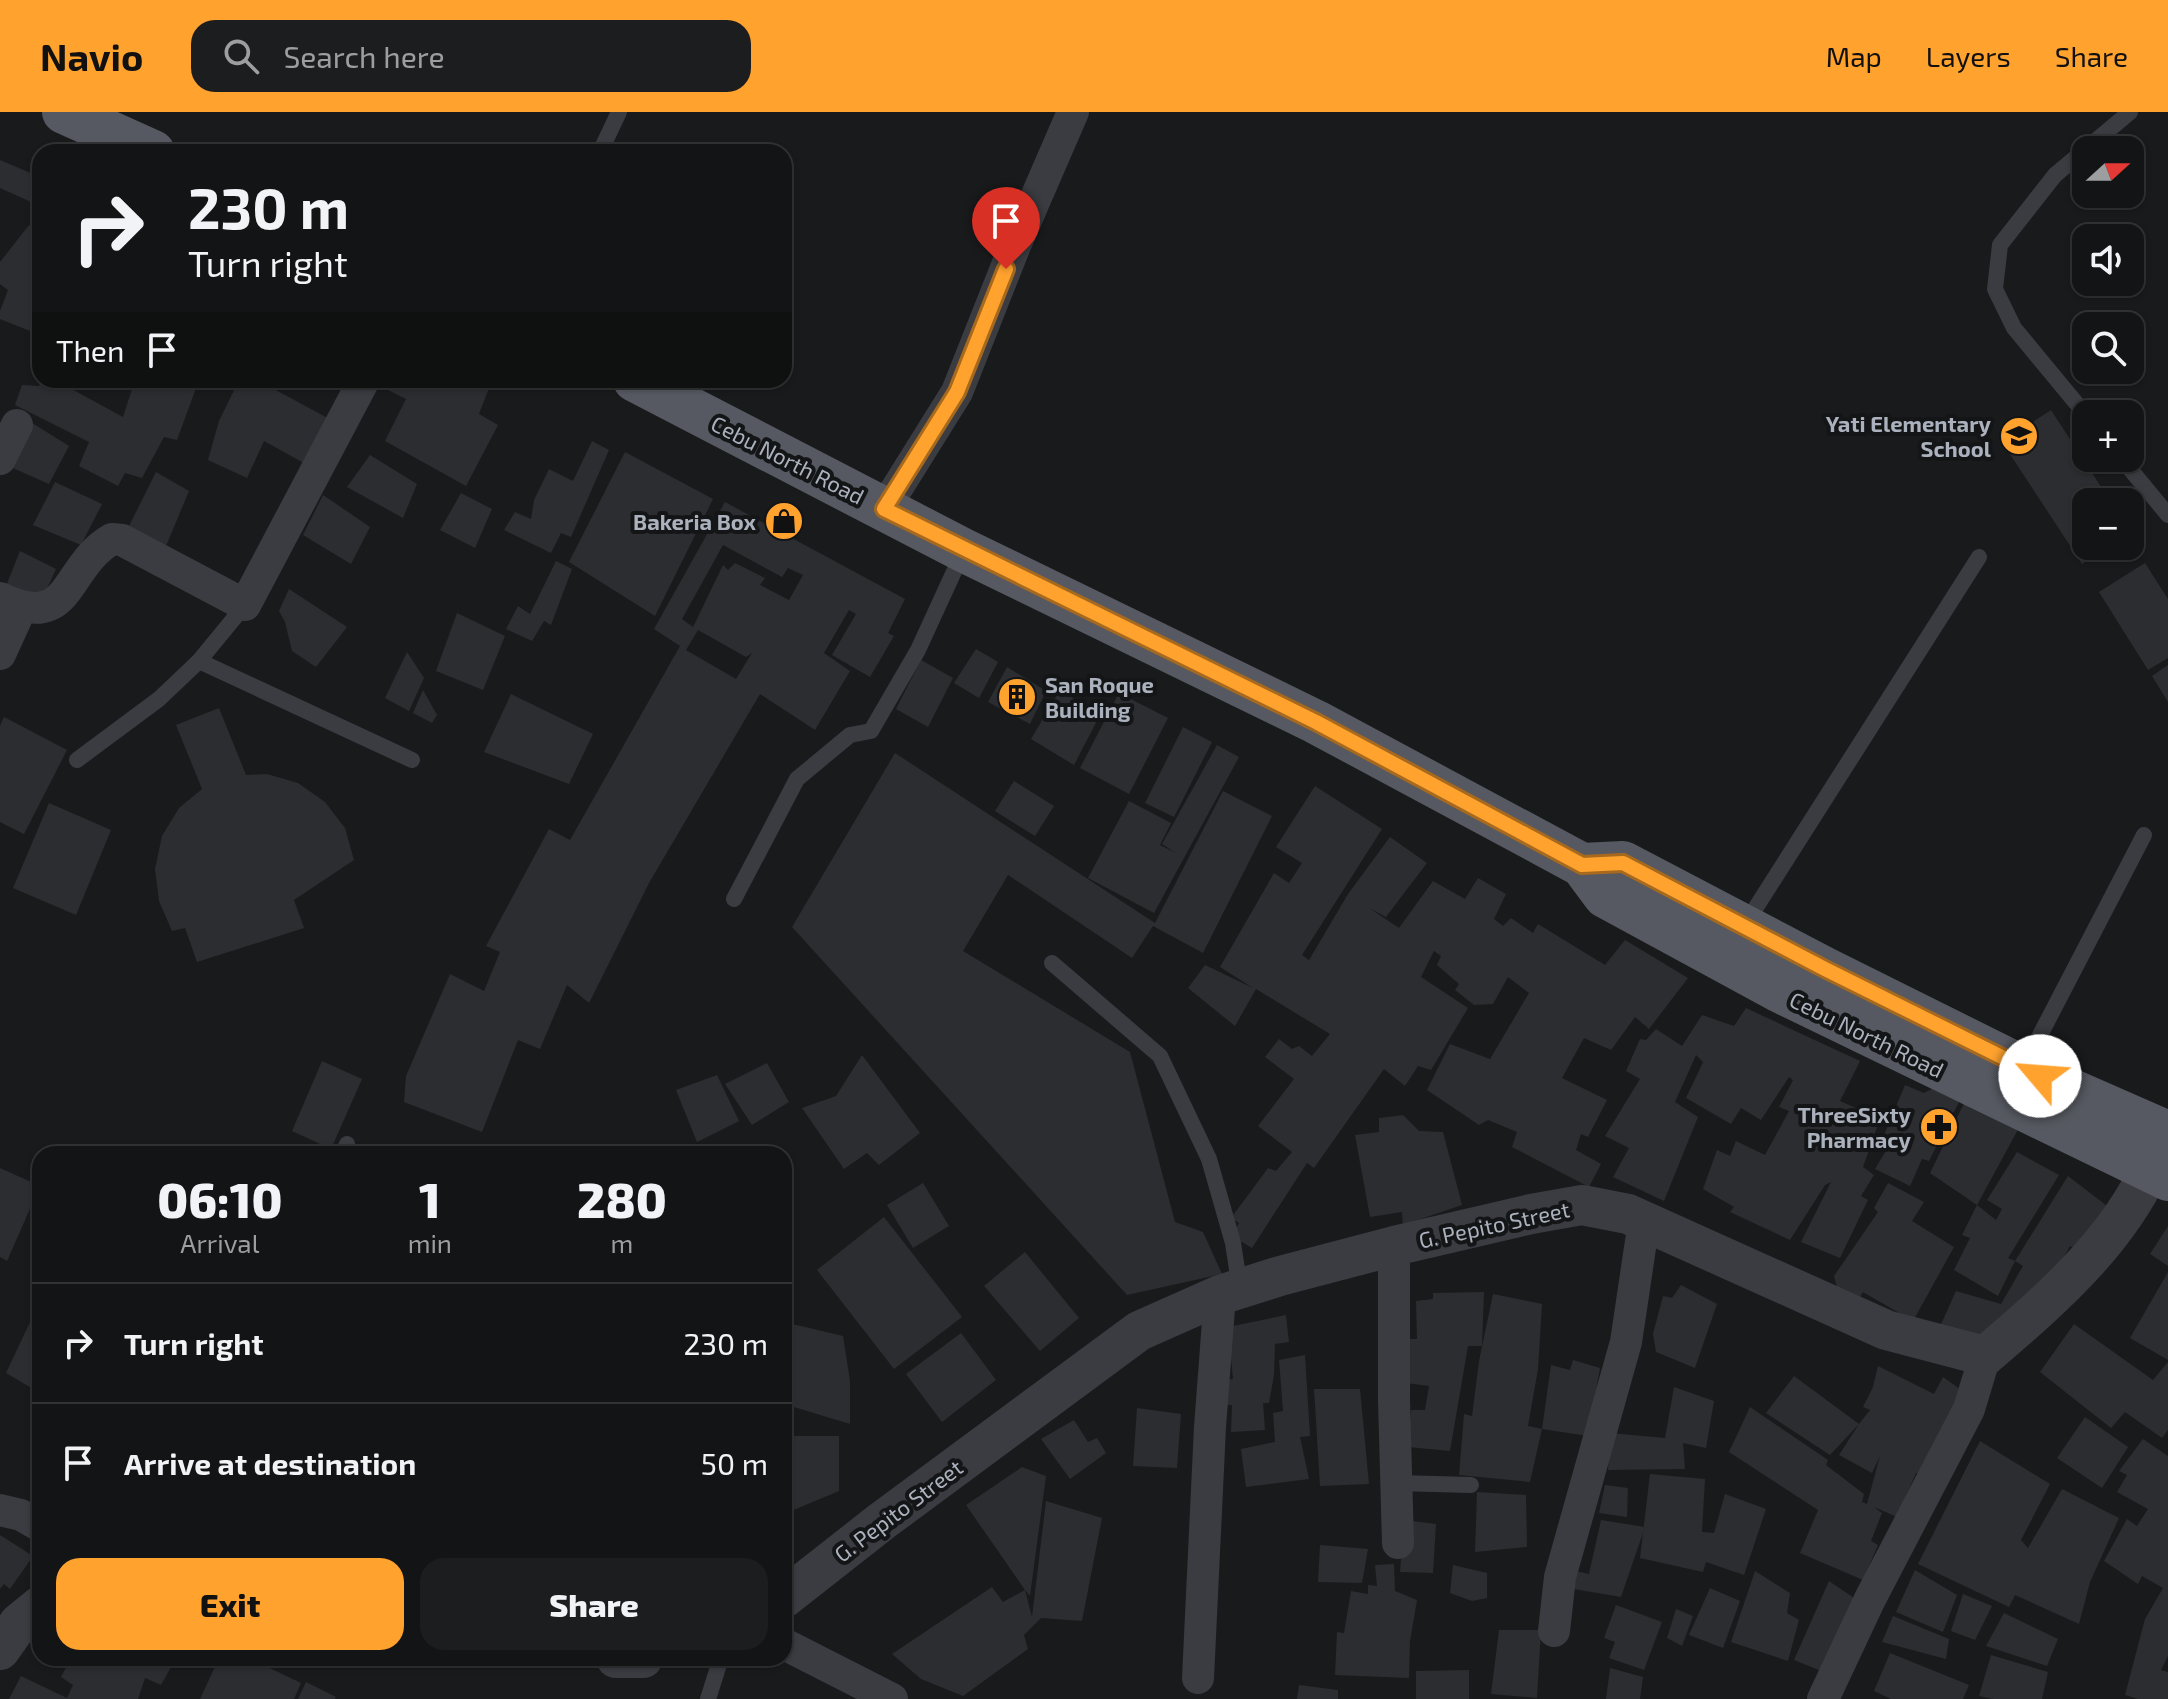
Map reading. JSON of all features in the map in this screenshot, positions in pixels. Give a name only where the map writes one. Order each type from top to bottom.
[{"type":"main road","points":[[64,112],[135,144]]},
{"type":"main road","name":"Cebu North Road","points":[[650,388],[963,550],[1316,722],[1582,865],[1605,896],[1778,990],[2160,1176]]},
{"type":"main road","name":"Cebu North Road","points":[[1582,865],[1623,863],[2023,1067],[2167,1129]]},
{"type":"street","points":[[884,509],[957,392],[1014,248],[1073,112]]},
{"type":"street","points":[[0,654],[10,603],[40,608],[58,601],[89,557],[112,539],[122,540],[245,605],[360,388]]},
{"type":"street","points":[[0,459],[17,425]]},
{"type":"street","points":[[1823,1699],[1870,1599],[1969,1409],[1985,1356],[2062,1288],[2160,1176],[2167,1129]]},
{"type":"street","name":"G. Pepito Street","points":[[792,1592],[882,1521],[1139,1331],[1230,1292],[1394,1246],[1531,1214],[1582,1205],[1628,1214],[1886,1330],[1985,1356]]},
{"type":"street","points":[[1554,1631],[1560,1577],[1626,1342],[1644,1221]]},
{"type":"street","points":[[1394,1246],[1398,1543]]},
{"type":"street","points":[[1198,1678],[1210,1427],[1230,1292]]},
{"type":"street","points":[[0,1510],[32,1521]]},
{"type":"street","points":[[0,1650],[19,1623],[32,1612]]},
{"type":"street","points":[[792,1648],[892,1699]]},
{"type":"lane","points":[[604,144],[619,112]]},
{"type":"lane","points":[[2074,400],[2014,328],[1995,289],[2000,245],[2055,175],[2130,112]]},
{"type":"lane","points":[[2133,472],[2168,515]]},
{"type":"lane","points":[[734,899],[797,779],[850,735],[871,731],[918,650],[963,550]]},
{"type":"lane","points":[[1744,926],[1979,557]]},
{"type":"lane","points":[[77,760],[159,699],[199,661],[245,605]]},
{"type":"lane","points":[[199,661],[412,760]]},
{"type":"lane","points":[[2023,1067],[2144,835]]},
{"type":"lane","points":[[1052,963],[1160,1056],[1209,1159],[1233,1243],[1230,1292]]},
{"type":"lane","points":[[1397,1483],[1471,1485]]},
{"type":"lane","points":[[708,1699],[718,1666]]},
{"type":"building","points":[[0,160],[32,174],[32,202],[0,188]]},
{"type":"building","points":[[29,225],[32,227],[32,332],[0,319],[8,290],[0,284],[0,262]]},
{"type":"building","points":[[22,385],[70,388],[123,417],[132,388],[196,388],[177,440],[164,437],[142,478],[125,473],[118,486],[79,466],[89,442],[15,405]]},
{"type":"building","points":[[235,388],[270,388],[333,421],[311,467],[264,441],[247,478],[208,460],[219,421]]},
{"type":"building","points":[[489,388],[479,414],[498,425],[466,486],[385,441],[406,399],[386,389]]},
{"type":"building","points":[[2051,410],[2072,442],[2072,472],[2091,472],[2102,488],[2072,488],[2072,549],[2002,442]]},
{"type":"building","points":[[29,421],[69,446],[49,484],[6,465]]},
{"type":"building","points":[[592,441],[609,450],[571,537],[561,533],[551,553],[504,530],[515,512],[531,519],[534,500],[549,469],[573,481]]},
{"type":"building","points":[[625,452],[713,499],[655,616],[569,562]]},
{"type":"building","points":[[370,455],[417,484],[403,518],[347,487]]},
{"type":"building","points":[[156,472],[189,491],[166,546],[127,530]]},
{"type":"building","points":[[55,482],[102,504],[81,545],[33,525]]},
{"type":"building","points":[[461,493],[492,509],[475,548],[440,530]]},
{"type":"building","points":[[323,495],[370,527],[351,564],[303,535]]},
{"type":"building","points":[[725,502],[905,599],[888,633],[894,636],[870,677],[832,655],[856,614],[849,610],[824,653],[850,671],[815,730],[760,694],[649,883],[589,1003],[567,985],[540,1049],[518,1040],[482,1132],[404,1102],[406,1076],[450,974],[484,991],[500,952],[486,946],[549,829],[570,840],[680,646],[654,629]],"holes":[[[723,545],[782,577],[788,568],[803,575],[789,600],[760,585],[765,578],[735,563],[728,570],[723,565],[693,627],[682,619]],[[698,630],[746,657],[752,653],[736,679],[686,650]]]},
{"type":"building","points":[[20,551],[56,569],[40,604],[6,586]]},
{"type":"building","points":[[556,561],[572,569],[551,625],[544,621],[532,641],[506,629],[518,606],[530,614]]},
{"type":"building","points":[[2145,563],[2168,599],[2168,658],[2148,670],[2099,592]]},
{"type":"building","points":[[289,589],[347,627],[316,667],[292,651],[279,611]]},
{"type":"building","points":[[457,613],[505,636],[483,690],[436,671]]},
{"type":"building","points":[[976,649],[998,662],[979,698],[954,683]]},
{"type":"building","points":[[407,652],[424,678],[409,711],[385,698]]},
{"type":"building","points":[[921,660],[953,678],[928,727],[896,709]]},
{"type":"building","points":[[2168,665],[2168,702],[2152,676]]},
{"type":"building","name":"San Roque Building","points":[[1007,667],[1046,691],[1030,724],[988,702]]},
{"type":"building","points":[[423,690],[437,715],[432,723],[413,713]]},
{"type":"building","points":[[1060,690],[1100,715],[1074,765],[1031,739]]},
{"type":"building","points":[[1119,693],[1168,718],[1129,794],[1080,768]]},
{"type":"building","points":[[511,694],[593,734],[569,784],[484,752]]},
{"type":"building","points":[[219,708],[246,775],[267,774],[298,783],[325,802],[345,828],[354,860],[294,900],[304,928],[197,962],[185,928],[172,931],[159,901],[155,869],[162,836],[179,808],[202,789],[176,725]]},
{"type":"building","points":[[4,717],[67,750],[24,834],[0,822],[0,726]]},
{"type":"building","points":[[1183,727],[1212,742],[1174,817],[1145,803]]},
{"type":"building","points":[[1217,745],[1239,757],[1154,913],[1088,878],[1129,801],[1171,823],[1160,845],[1176,853],[1162,844]]},
{"type":"building","points":[[895,753],[1155,923],[1223,791],[1272,816],[1203,953],[1153,926],[1132,958],[1008,875],[963,951],[1130,1052],[1175,1222],[1203,1232],[1222,1274],[1127,1295],[792,927]]},
{"type":"building","points":[[1014,781],[1054,806],[1035,836],[995,811]]},
{"type":"building","points":[[1315,786],[1382,829],[1302,955],[1309,960],[1348,894],[1390,837],[1427,863],[1386,917],[1369,908],[1399,928],[1433,881],[1465,899],[1478,878],[1506,894],[1494,919],[1503,926],[1511,918],[1533,933],[1538,924],[1605,965],[1625,940],[1688,978],[1649,1029],[1635,1017],[1611,1050],[1584,1038],[1562,1078],[1607,1100],[1588,1137],[1581,1134],[1576,1150],[1601,1164],[1589,1187],[1512,1147],[1517,1132],[1488,1120],[1479,1125],[1427,1090],[1450,1044],[1490,1059],[1529,993],[1508,977],[1493,1004],[1474,1005],[1455,990],[1459,984],[1437,965],[1441,956],[1434,951],[1421,977],[1468,1008],[1431,1070],[1418,1066],[1405,1086],[1384,1069],[1314,1168],[1307,1163],[1252,1248],[1232,1236],[1239,1223],[1231,1218],[1268,1168],[1276,1171],[1292,1152],[1258,1126],[1294,1079],[1265,1057],[1279,1039],[1292,1049],[1299,1046],[1312,1056],[1330,1034],[1256,989],[1235,1026],[1188,988],[1205,965],[1253,988],[1220,967],[1274,873],[1289,883],[1302,863],[1276,847]]},
{"type":"building","points":[[49,803],[111,830],[76,915],[13,888]]},
{"type":"building","points":[[1746,1008],[1860,1061],[1840,1101],[1880,1119],[1863,1167],[1874,1175],[1861,1196],[1868,1200],[1840,1258],[1801,1242],[1831,1182],[1825,1185],[1790,1240],[1730,1212],[1734,1207],[1703,1189],[1717,1150],[1730,1156],[1736,1141],[1765,1155],[1789,1111],[1779,1107],[1793,1080],[1789,1077],[1761,1120],[1741,1108],[1731,1124],[1686,1098],[1703,1062],[1696,1055],[1675,1102],[1698,1117],[1664,1201],[1613,1177],[1629,1148],[1605,1136],[1640,1079],[1626,1071],[1640,1039],[1646,1040],[1656,1029],[1682,1046],[1702,1015],[1734,1026]]},
{"type":"building","points":[[862,1055],[920,1133],[879,1165],[867,1153],[844,1169],[802,1108],[836,1096]]},
{"type":"building","points":[[322,1061],[362,1079],[332,1146],[324,1146],[292,1131]]},
{"type":"building","points":[[767,1063],[789,1102],[752,1125],[725,1084]]},
{"type":"building","points":[[717,1075],[739,1121],[697,1142],[676,1090]]},
{"type":"building","points":[[1905,1085],[1924,1093],[1932,1089],[1959,1102],[1929,1161],[1922,1159],[1910,1186],[1875,1169],[1887,1149],[1879,1147]]},
{"type":"building","points":[[1969,1093],[2021,1124],[1977,1205],[1930,1173]]},
{"type":"building","points":[[1403,1115],[1419,1131],[1443,1132],[1462,1205],[1403,1225],[1402,1212],[1370,1217],[1355,1135],[1379,1132],[1379,1118]]},
{"type":"building","points":[[2017,1152],[2059,1175],[2008,1258],[2015,1261],[1998,1296],[1954,1270],[1970,1238],[1962,1235],[1977,1205],[1996,1220],[2002,1209],[1987,1200]]},
{"type":"building","points":[[0,1168],[32,1182],[32,1204],[7,1261],[0,1257]]},
{"type":"building","points":[[2068,1176],[2111,1209],[2081,1252],[2070,1246],[2050,1282],[1992,1338],[1938,1331],[1956,1291],[2001,1304],[2023,1266],[2015,1261]]},
{"type":"building","points":[[923,1183],[949,1226],[913,1248],[887,1205]]},
{"type":"building","points":[[1888,1183],[1924,1202],[1912,1221],[1954,1247],[1913,1321],[1863,1292],[1860,1297],[1838,1291],[1834,1276],[1878,1212],[1874,1208]]},
{"type":"building","points":[[884,1217],[962,1317],[894,1369],[817,1270]]},
{"type":"building","points":[[2168,1226],[2168,1266],[2150,1254]]},
{"type":"building","points":[[1025,1252],[1079,1318],[1040,1351],[984,1286]]},
{"type":"building","points":[[2168,1272],[2168,1360],[2130,1338]]},
{"type":"building","points":[[1681,1285],[1717,1304],[1695,1368],[1656,1352],[1653,1334],[1663,1296],[1672,1298]]},
{"type":"building","points":[[1484,1292],[1482,1346],[1468,1346],[1450,1451],[1408,1447],[1411,1410],[1425,1410],[1429,1386],[1398,1382],[1398,1339],[1417,1339],[1416,1301],[1433,1299],[1433,1293]]},
{"type":"building","points":[[1493,1294],[1542,1304],[1538,1369],[1528,1426],[1542,1429],[1530,1482],[1459,1475],[1464,1414],[1472,1416],[1479,1361]]},
{"type":"building","points":[[1286,1315],[1289,1342],[1275,1344],[1269,1403],[1263,1403],[1265,1430],[1231,1432],[1232,1405],[1224,1405],[1223,1380],[1233,1379],[1228,1327]]},
{"type":"building","points":[[32,1318],[32,1388],[6,1373]]},
{"type":"building","points":[[792,1324],[843,1336],[850,1381],[850,1424],[792,1406]]},
{"type":"building","points":[[2074,1324],[2153,1380],[2168,1362],[2168,1430],[2162,1438],[2125,1412],[2111,1428],[2040,1372]]},
{"type":"building","points":[[961,1333],[996,1380],[942,1422],[906,1374]]},
{"type":"building","points":[[1305,1355],[1310,1436],[1300,1437],[1309,1479],[1246,1487],[1241,1449],[1275,1442],[1273,1413],[1283,1411],[1279,1360]]},
{"type":"building","points":[[1573,1360],[1600,1368],[1588,1436],[1542,1429],[1551,1365],[1570,1370]]},
{"type":"building","points":[[1878,1366],[1934,1394],[1943,1377],[1967,1394],[1922,1473],[1916,1473],[1897,1517],[1874,1507],[1882,1513],[1871,1541],[1878,1545],[1863,1580],[1800,1553],[1818,1510],[1729,1452],[1750,1407],[1828,1460],[1826,1465],[1864,1494],[1862,1502],[1867,1504],[1880,1456],[1872,1473],[1839,1455],[1870,1410],[1863,1407],[1873,1387]]},
{"type":"building","points":[[1794,1376],[1859,1424],[1830,1455],[1766,1413]]},
{"type":"building","points":[[1674,1387],[1714,1401],[1706,1448],[1683,1443],[1685,1469],[1608,1470],[1610,1433],[1665,1438]]},
{"type":"building","points":[[1314,1389],[1360,1389],[1369,1484],[1320,1486]]},
{"type":"building","points":[[1137,1408],[1181,1414],[1177,1468],[1133,1466]]},
{"type":"building","points":[[2085,1417],[2128,1447],[2102,1488],[2057,1458]]},
{"type":"building","points":[[1074,1420],[1088,1442],[1097,1438],[1106,1453],[1070,1479],[1041,1439]]},
{"type":"building","points":[[792,1436],[839,1436],[839,1491],[792,1511]]},
{"type":"building","points":[[2143,1439],[2168,1456],[2168,1656],[2161,1670],[2168,1672],[2168,1699],[2138,1699],[2125,1695],[2145,1619],[2163,1588],[2142,1576],[2138,1584],[2104,1561],[2127,1519],[2137,1526],[2148,1509],[2117,1492],[2127,1475],[2119,1471]]},
{"type":"building","points":[[1980,1441],[2050,1484],[2021,1540],[2028,1548],[2062,1489],[2119,1518],[2090,1582],[2079,1624],[2015,1595],[2009,1607],[1918,1564]]},
{"type":"building","points":[[1022,1467],[1046,1476],[1030,1596],[966,1505]]},
{"type":"building","points":[[1650,1474],[1705,1479],[1702,1532],[1714,1533],[1725,1494],[1766,1509],[1744,1575],[1706,1562],[1703,1572],[1640,1558]]},
{"type":"building","points":[[1605,1485],[1628,1488],[1627,1517],[1599,1513]]},
{"type":"building","points":[[1477,1492],[1526,1495],[1527,1547],[1475,1552]]},
{"type":"building","points":[[1046,1501],[1102,1518],[1082,1621],[1041,1618],[1024,1635],[1028,1649],[963,1696],[921,1679],[892,1654],[992,1587],[1003,1602],[1025,1590],[1032,1617]]},
{"type":"building","points":[[1404,1520],[1436,1524],[1433,1573],[1400,1572]]},
{"type":"building","points":[[1601,1520],[1645,1527],[1621,1597],[1568,1588],[1571,1570],[1589,1574]]},
{"type":"building","points":[[0,1535],[32,1557],[10,1589],[4,1584],[0,1589]]},
{"type":"building","points":[[1320,1545],[1368,1549],[1362,1583],[1318,1582]]},
{"type":"building","points":[[1394,1564],[1395,1591],[1417,1600],[1410,1641],[1409,1678],[1335,1675],[1337,1632],[1344,1633],[1351,1591],[1368,1594],[1368,1585],[1377,1586],[1375,1565]]},
{"type":"building","points":[[1453,1565],[1487,1573],[1487,1598],[1472,1601],[1450,1593]]},
{"type":"building","points":[[1915,1570],[1957,1595],[1943,1632],[1896,1612]]},
{"type":"building","points":[[1755,1571],[1790,1593],[1787,1613],[1799,1620],[1788,1661],[1731,1642]]},
{"type":"building","points":[[1829,1581],[1857,1600],[1831,1675],[1794,1660]]},
{"type":"building","points":[[1710,1588],[1740,1601],[1723,1648],[1689,1635]]},
{"type":"building","points":[[1963,1594],[1992,1606],[1975,1640],[1951,1631]]},
{"type":"building","points":[[1616,1605],[1662,1622],[1644,1670],[1609,1658],[1615,1642],[1604,1638]]},
{"type":"building","points":[[1676,1609],[1693,1616],[1682,1646],[1667,1638]]},
{"type":"building","points":[[2004,1613],[2058,1639],[2047,1666],[1986,1646]]},
{"type":"building","points":[[1893,1616],[1949,1639],[1946,1659],[1882,1642]]},
{"type":"building","points":[[1499,1630],[1541,1630],[1537,1698],[1491,1694]]},
{"type":"building","points":[[1890,1653],[1969,1685],[1963,1699],[1891,1699],[1874,1691]]},
{"type":"building","points":[[1991,1655],[2048,1672],[2042,1699],[1979,1696]]},
{"type":"building","points":[[67,1666],[172,1666],[161,1685],[145,1678],[138,1699],[9,1699],[21,1676],[67,1698],[73,1685],[61,1677]]},
{"type":"building","points":[[215,1666],[266,1666],[301,1683],[294,1699],[200,1699]]},
{"type":"building","points":[[1610,1668],[1643,1677],[1640,1699],[1606,1699]]},
{"type":"building","points":[[1469,1670],[1469,1699],[1416,1699],[1416,1671]]},
{"type":"building","points":[[306,1682],[336,1697],[335,1699],[298,1699]]},
{"type":"building","points":[[1299,1685],[1338,1690],[1338,1699],[1297,1699]]},
{"type":"place","name":"Yati Elementary School","points":[[2019,436]]},
{"type":"place","name":"Bakeria Box","points":[[784,521]]},
{"type":"place","name":"San Roque Building","points":[[1017,697]]},
{"type":"place","name":"ThreeSixty Pharmacy","points":[[1939,1127]]},
{"type":"route","points":[[1006,269],[957,392],[884,509],[1316,722],[1582,865],[1623,863],[1825,969],[2040,1076]]}]
